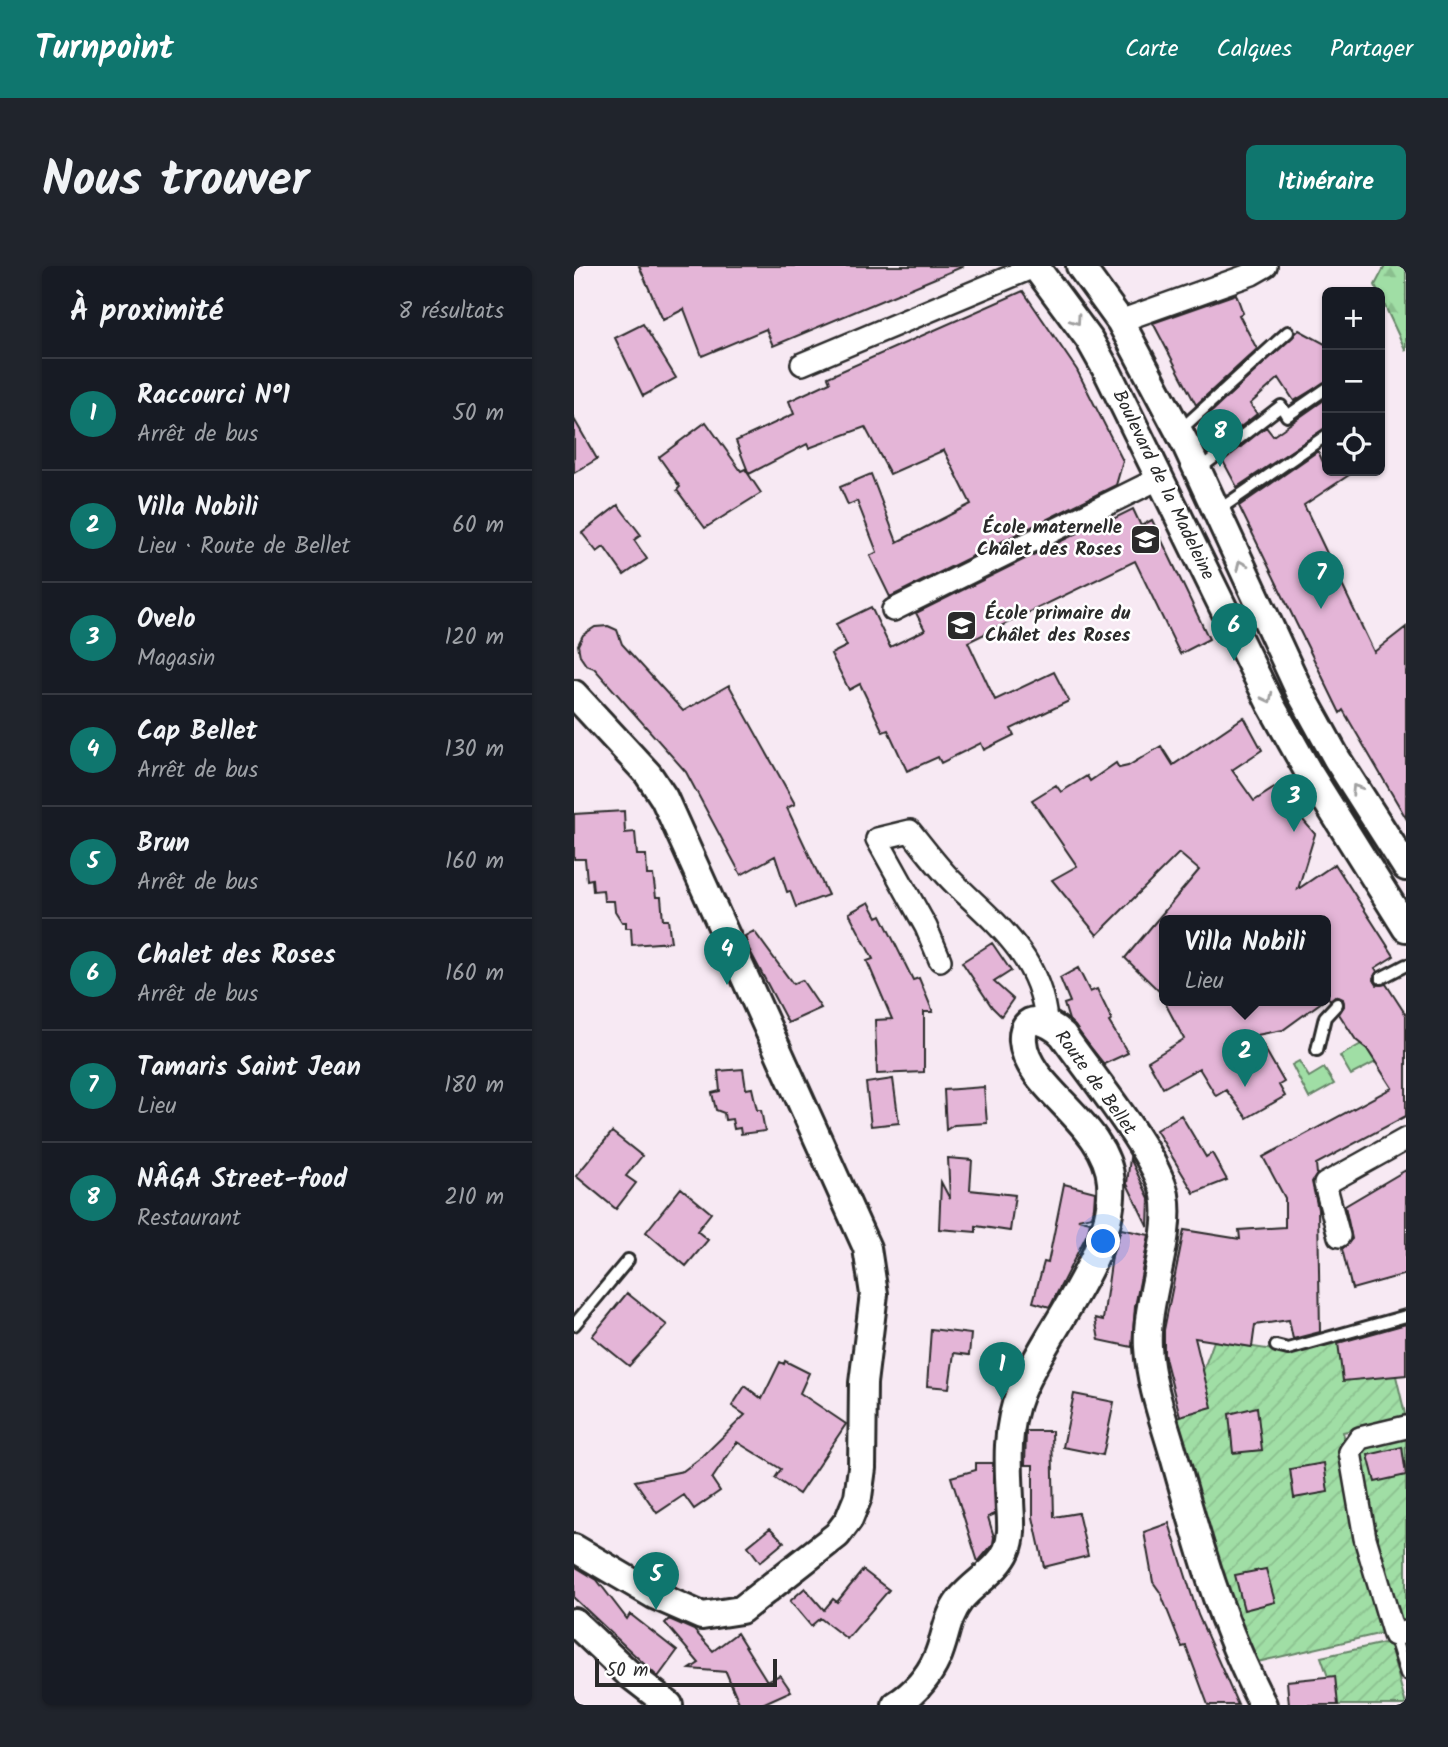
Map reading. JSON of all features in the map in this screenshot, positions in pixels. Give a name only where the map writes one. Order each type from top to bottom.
[{"type":"street","name":"Boulevard de la Madeleine","points":[[1035,266],[1089,340],[1271,705],[1365,834],[1402,852]]},
{"type":"street","points":[[802,364],[1035,266]]},
{"type":"street","name":"Boulevard de la Madeleine","points":[[1080,266],[1120,321],[1198,470],[1300,692],[1337,759],[1365,834],[1406,929]]},
{"type":"street","points":[[1120,321],[1252,275],[1266,266]]},
{"type":"street","points":[[893,610],[1160,478]]},
{"type":"street","points":[[574,694],[648,774],[664,798],[867,1248],[874,1294],[863,1383],[862,1468],[858,1497],[849,1519],[837,1535],[741,1609],[702,1616],[671,1604],[574,1548]]},
{"type":"street","points":[[940,960],[926,927],[877,839],[910,831],[954,883],[998,923],[1039,981],[1046,1021]]},
{"type":"street","name":"Route de Bellet","points":[[895,1705],[912,1694],[937,1658],[949,1616],[961,1599],[1001,1561],[1008,1548],[1011,1531],[1008,1448],[1019,1395],[1088,1270],[1111,1200],[1111,1180],[1097,1143],[1037,1073],[1024,1050],[1026,1028],[1035,1021],[1046,1021],[1062,1035],[1140,1145],[1161,1181],[1166,1217],[1147,1326],[1152,1371],[1200,1553],[1220,1612],[1263,1705]]},
{"type":"street","points":[[1339,1236],[1325,1184],[1406,1139]]},
{"type":"street","points":[[1400,1633],[1365,1538],[1350,1452],[1360,1438],[1406,1427]]},
{"type":"street","points":[[574,1622],[619,1665],[669,1705]]},
{"type":"lane","points":[[1178,431],[1288,332]]},
{"type":"lane","points":[[1198,470],[1281,405],[1287,416],[1322,392]]},
{"type":"lane","points":[[1217,511],[1322,438]]},
{"type":"lane","points":[[1381,978],[1406,965]]},
{"type":"lane","points":[[1317,1049],[1325,1017],[1337,1004]]},
{"type":"lane","points":[[574,1325],[628,1260]]},
{"type":"lane","points":[[1276,1346],[1288,1349],[1406,1317]]},
{"type":"lane","points":[[1400,1633],[1406,1674]]},
{"type":"green space","points":[[1385,266],[1406,266],[1406,351],[1385,306],[1385,287],[1375,285]]},
{"type":"green space","points":[[1363,1043],[1376,1062],[1351,1075],[1340,1056]]},
{"type":"green space","points":[[1299,1061],[1309,1077],[1324,1068],[1334,1084],[1309,1098],[1292,1065]]},
{"type":"green space","points":[[1385,1330],[1406,1418],[1343,1432],[1387,1632],[1253,1663],[1231,1612],[1176,1421],[1189,1409],[1214,1341],[1280,1351]]},
{"type":"green space","points":[[1406,1437],[1406,1624],[1394,1619],[1356,1461],[1362,1448]]},
{"type":"green space","points":[[1389,1642],[1406,1705],[1338,1705],[1321,1657]]},
{"type":"building","points":[[639,266],[964,266],[773,346],[766,329],[702,356],[684,309],[663,320]]},
{"type":"building","points":[[1023,291],[1077,370],[1123,461],[1116,485],[890,597],[870,556],[877,552],[857,501],[848,505],[840,487],[871,474],[897,542],[971,504],[944,450],[890,474],[865,427],[809,448],[807,444],[749,474],[736,441],[794,414],[789,401],[830,382],[828,377]]},
{"type":"building","points":[[1236,294],[1243,313],[1239,315],[1257,349],[1196,405],[1153,323]]},
{"type":"building","points":[[643,324],[676,378],[643,396],[615,338]]},
{"type":"building","points":[[1299,330],[1322,342],[1322,384],[1294,401],[1279,378],[1250,404],[1257,414],[1215,447],[1203,420]]},
{"type":"building","points":[[1322,402],[1322,430],[1237,487],[1223,461],[1266,427],[1273,436]]},
{"type":"building","points":[[574,419],[597,459],[574,473]]},
{"type":"building","points":[[706,422],[741,471],[745,469],[761,493],[705,528],[677,490],[680,487],[659,457]]},
{"type":"building","points":[[1318,451],[1322,460],[1322,476],[1348,476],[1304,505],[1374,652],[1406,627],[1406,818],[1343,710],[1340,713],[1239,506]]},
{"type":"building","points":[[618,505],[641,535],[634,540],[647,559],[624,575],[604,547],[597,552],[582,533]]},
{"type":"building","name":"École primaire du Châlet des Roses","points":[[1133,509],[1141,526],[1152,520],[1209,639],[1180,654],[1135,561],[968,642],[995,700],[1054,672],[1069,701],[1011,729],[1014,735],[984,750],[981,743],[941,763],[938,757],[907,771],[888,730],[883,732],[860,684],[849,690],[831,654],[847,646],[836,624],[871,607],[890,647],[925,630],[916,613],[1106,519],[1105,523]]},
{"type":"building","points":[[608,626],[617,630],[622,644],[683,711],[729,685],[795,804],[787,808],[828,895],[796,907],[790,891],[787,892],[775,856],[741,875],[686,772],[594,668],[586,665],[580,656],[578,645],[583,635],[595,627]]},
{"type":"building","points":[[1244,717],[1262,750],[1232,770],[1254,801],[1282,783],[1297,813],[1315,834],[1298,889],[1335,864],[1394,956],[1375,968],[1377,971],[1373,978],[1377,985],[1386,984],[1406,1015],[1406,1116],[1316,1164],[1317,1174],[1312,1182],[1318,1209],[1320,1332],[1293,1339],[1289,1320],[1255,1325],[1252,1347],[1195,1338],[1212,1407],[1180,1416],[1164,1354],[1164,1330],[1184,1230],[1240,1239],[1239,1230],[1285,1227],[1285,1198],[1263,1157],[1392,1088],[1367,1049],[1356,1040],[1339,1014],[1344,1006],[1343,999],[1335,996],[1331,999],[1331,915],[1161,915],[1199,870],[1179,853],[1097,935],[1052,880],[1077,866],[1032,800],[1056,785],[1061,792],[1087,776],[1090,781],[1116,763],[1119,768],[1128,766],[1161,746],[1173,765]]},
{"type":"building","points":[[624,811],[625,833],[635,832],[637,855],[646,855],[647,875],[653,875],[656,897],[661,897],[663,920],[668,920],[671,942],[632,945],[631,928],[626,928],[626,922],[622,922],[615,911],[614,901],[604,901],[603,890],[593,891],[592,879],[587,880],[585,859],[574,859],[574,814]]},
{"type":"building","points":[[869,902],[877,917],[881,915],[913,980],[919,978],[933,1012],[924,1012],[924,1072],[877,1074],[875,1020],[892,1019],[867,961],[873,959],[849,913]]},
{"type":"building","points":[[1159,918],[1159,991],[1125,958]]},
{"type":"building","points":[[754,931],[793,984],[802,980],[821,1008],[788,1023],[749,949],[745,936]]},
{"type":"building","points":[[992,943],[1011,971],[994,982],[1013,999],[1001,1016],[962,962]]},
{"type":"building","points":[[1078,968],[1090,992],[1097,989],[1112,1020],[1109,1022],[1128,1053],[1104,1064],[1069,1020],[1064,1004],[1070,1002],[1060,978]]},
{"type":"building","points":[[1167,1006],[1316,1006],[1283,1030],[1257,1035],[1284,1082],[1279,1085],[1285,1096],[1247,1118],[1226,1090],[1216,1096],[1199,1068],[1163,1088],[1148,1061],[1184,1039]]},
{"type":"building","points":[[743,1069],[746,1089],[752,1088],[757,1110],[761,1110],[765,1131],[741,1134],[740,1128],[734,1129],[732,1119],[725,1120],[724,1113],[716,1110],[712,1093],[720,1091],[718,1071]]},
{"type":"building","points":[[893,1079],[899,1123],[871,1126],[866,1083]]},
{"type":"building","points":[[984,1087],[987,1123],[954,1125],[946,1130],[944,1090]]},
{"type":"building","points":[[1181,1115],[1206,1157],[1212,1153],[1227,1180],[1194,1193],[1156,1130]]},
{"type":"building","points":[[612,1132],[642,1156],[626,1176],[636,1183],[616,1209],[576,1176]]},
{"type":"building","points":[[948,1158],[972,1160],[970,1190],[1015,1195],[1010,1231],[976,1226],[976,1232],[939,1229],[941,1182],[950,1199]]},
{"type":"building","points":[[1130,1158],[1149,1198],[1148,1227],[1127,1184]]},
{"type":"building","points":[[1406,1170],[1406,1274],[1352,1289],[1342,1249],[1352,1239],[1345,1206]]},
{"type":"building","points":[[1064,1184],[1095,1192],[1094,1207],[1092,1216],[1078,1219],[1090,1222],[1088,1232],[1050,1307],[1033,1302],[1044,1262],[1048,1263]]},
{"type":"building","points":[[681,1188],[711,1213],[697,1231],[708,1240],[686,1266],[646,1232]]},
{"type":"building","points":[[1121,1229],[1149,1235],[1135,1307],[1132,1347],[1099,1340],[1095,1318],[1103,1320],[1112,1256]]},
{"type":"building","points":[[627,1293],[667,1325],[629,1366],[592,1336]]},
{"type":"building","points":[[1406,1324],[1406,1375],[1343,1381],[1338,1343]]},
{"type":"building","points":[[931,1329],[971,1334],[969,1355],[954,1353],[949,1388],[927,1386]]},
{"type":"building","points":[[785,1361],[809,1373],[800,1393],[846,1424],[799,1494],[775,1478],[781,1469],[737,1442],[712,1479],[720,1491],[694,1509],[684,1495],[657,1513],[635,1481],[683,1471],[703,1456],[745,1415],[732,1406],[745,1386],[762,1399],[780,1362],[784,1364]]},
{"type":"building","points":[[1074,1394],[1114,1402],[1103,1455],[1063,1447]]},
{"type":"building","points":[[1257,1407],[1262,1450],[1233,1453],[1229,1414]]},
{"type":"building","points":[[1026,1431],[1052,1431],[1054,1517],[1078,1513],[1088,1556],[1044,1567],[1033,1517],[1033,1465],[1025,1465]]},
{"type":"building","points":[[1402,1447],[1406,1475],[1375,1482],[1368,1455]]},
{"type":"building","points":[[976,1463],[993,1463],[995,1514],[988,1517],[994,1537],[993,1544],[978,1562],[951,1477],[976,1470]]},
{"type":"building","points":[[1324,1463],[1328,1492],[1294,1498],[1290,1469]]},
{"type":"building","points":[[1169,1523],[1198,1615],[1238,1705],[1208,1705],[1186,1646],[1182,1647],[1160,1592],[1153,1582],[1144,1532]]},
{"type":"building","points":[[770,1528],[784,1542],[760,1562],[748,1546]]},
{"type":"building","points":[[574,1566],[597,1580],[627,1619],[630,1614],[677,1651],[658,1677],[574,1598]]},
{"type":"building","points":[[1266,1569],[1275,1602],[1244,1610],[1235,1575]]},
{"type":"building","points":[[863,1570],[889,1590],[847,1639],[820,1618],[811,1626],[790,1601],[805,1588],[824,1610],[833,1599],[837,1602]]},
{"type":"building","points":[[669,1619],[694,1630],[713,1651],[737,1633],[767,1681],[780,1675],[791,1691],[760,1705],[740,1705],[726,1672],[690,1669],[699,1663],[665,1623]]},
{"type":"building","points":[[1335,1676],[1338,1705],[1289,1705],[1287,1681]]},
{"type":"place","name":"NÂGA Street-food","points":[[1220,467]]},
{"type":"place","name":"École maternelle Châlet des Roses","points":[[1145,539]]},
{"type":"place","name":"Tamaris Saint Jean","points":[[1321,609]]},
{"type":"place","name":"École primaire du Châlet des Roses","points":[[962,625]]},
{"type":"place","name":"Chalet des Roses","points":[[1234,661]]},
{"type":"place","name":"Ovelo","points":[[1294,832]]},
{"type":"place","name":"Cap Bellet","points":[[727,985]]},
{"type":"place","name":"Villa Nobili","points":[[1245,1087]]},
{"type":"place","name":"Raccourci N°1","points":[[1002,1400]]},
{"type":"place","name":"Brun","points":[[656,1610]]}]
